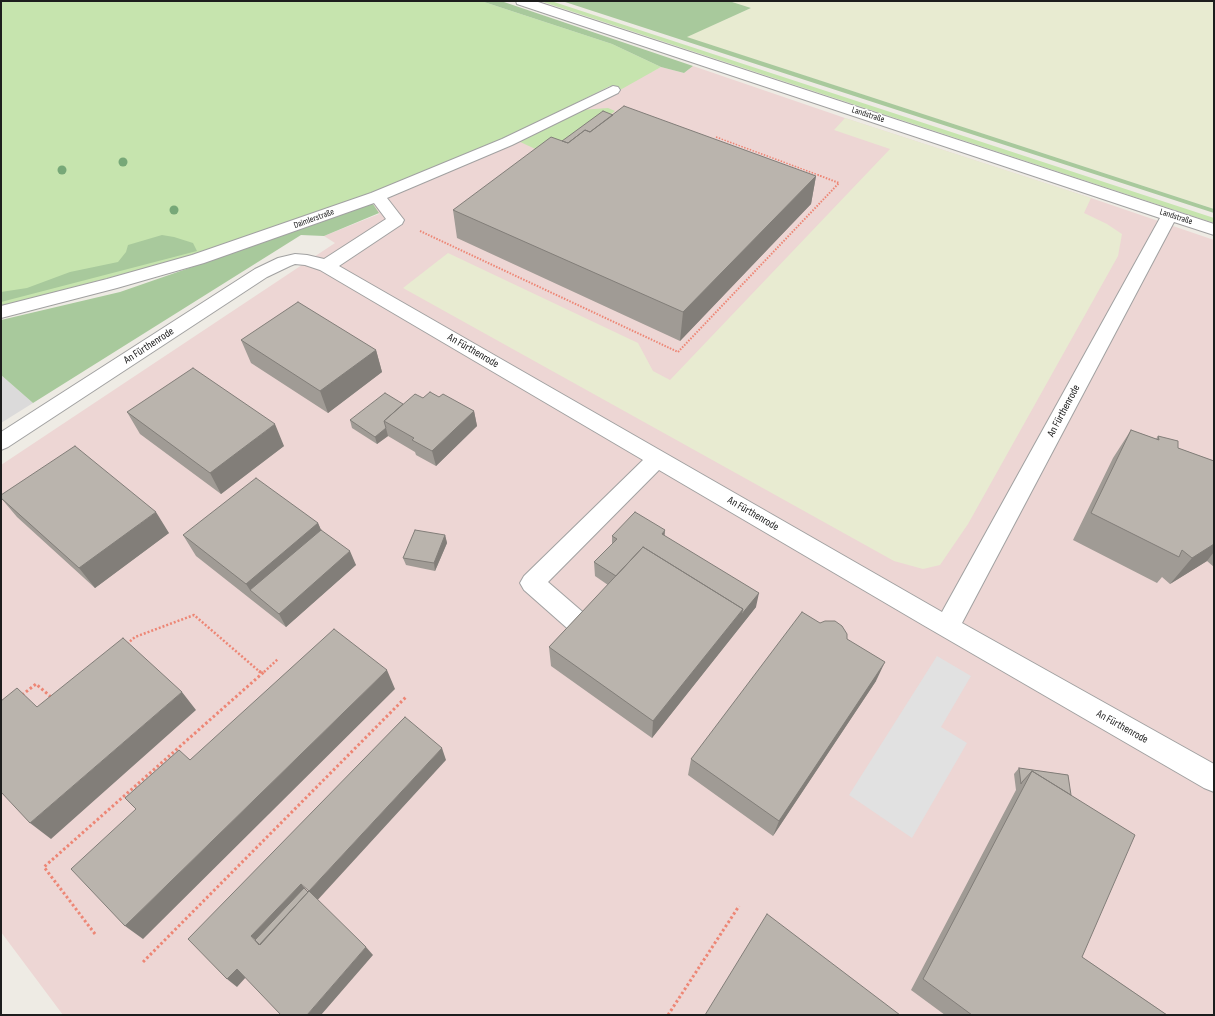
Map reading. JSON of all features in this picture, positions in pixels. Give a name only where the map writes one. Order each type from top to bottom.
[{"type":"street","name":"Landstraße","points":[[522,1],[1214,230]]},
{"type":"street","name":"Daimlerstraße","points":[[1,312],[111,284],[198,259],[377,196],[507,142],[613,90]]},
{"type":"street","points":[[326,266],[396,220],[377,196]]},
{"type":"street","name":"An Fürthenrode","points":[[947,627],[1170,215]]},
{"type":"street","name":"An Fürthenrode","points":[[1,442],[267,269],[295,259],[307,260],[326,266],[947,627],[1214,778]]},
{"type":"street","points":[[576,621],[532,584],[657,459]]},
{"type":"path","points":[[396,220],[678,352],[839,183],[716,137]]},
{"type":"path","points":[[123,647],[136,637],[194,615],[262,673]]},
{"type":"path","points":[[95,934],[44,867],[278,658]]},
{"type":"path","points":[[22,695],[36,684],[55,701]]},
{"type":"path","points":[[143,962],[406,696]]},
{"type":"path","points":[[668,1015],[739,906]]},
{"type":"shaded area","points":[[693,66],[1214,240],[1214,1015],[63,1015],[1,932],[1,465],[335,243],[324,236],[379,214],[373,204],[508,146],[661,67],[684,73]]},
{"type":"shaded area","points":[[1,375],[33,403],[1,423]]},
{"type":"shaded area","points":[[937,656],[971,676],[941,727],[967,743],[912,838],[849,795]]},
{"type":"green space","points":[[1,1],[481,1],[612,44],[661,67],[620,90],[610,86],[498,142],[407,180],[189,257],[1,306]]},
{"type":"green space","points":[[481,1],[501,1],[693,66],[684,73],[661,67],[612,44]]},
{"type":"green space","points":[[540,1],[551,1],[1214,218],[1214,223]]},
{"type":"green space","points":[[562,1],[729,1],[751,8],[687,37],[1214,209],[1214,213]]},
{"type":"green space","points":[[729,1],[1214,1],[1214,209],[686,37],[751,8]]},
{"type":"green space","points":[[608,108],[615,111],[555,158],[518,141],[580,110]]},
{"type":"green space","points":[[845,118],[1091,198],[1084,213],[1107,224],[1122,234],[1118,256],[968,524],[940,565],[923,569],[894,561],[403,288],[448,253],[638,343],[653,371],[670,380],[890,149],[834,130]]},
{"type":"green space","points":[[373,204],[379,213],[324,236],[301,235],[33,403],[1,375],[1,320],[120,292],[290,233],[332,216]]},
{"type":"green space","points":[[162,235],[193,243],[197,251],[1,302],[1,292],[27,288],[70,272],[118,262],[126,252],[128,245]]},
{"type":"building","points":[[624,106],[816,176],[683,312],[453,210],[551,137],[568,143],[585,130],[590,132]]},
{"type":"building","points":[[603,111],[613,115],[590,132],[585,130],[568,143],[562,141]]},
{"type":"building","points":[[298,302],[376,350],[320,391],[241,340]]},
{"type":"building","points":[[193,368],[275,424],[210,473],[127,412]]},
{"type":"building","points":[[430,392],[439,397],[443,394],[474,411],[432,451],[412,440],[414,438],[384,421],[415,394],[423,398]]},
{"type":"building","points":[[385,393],[403,404],[384,421],[386,428],[375,437],[350,420]]},
{"type":"building","points":[[1131,430],[1159,440],[1158,436],[1178,441],[1178,448],[1214,461],[1214,544],[1192,558],[1182,550],[1179,557],[1091,513]]},
{"type":"building","points":[[75,446],[156,512],[79,568],[1,498],[1,495]]},
{"type":"building","points":[[256,478],[318,523],[246,584],[183,535]]},
{"type":"building","points":[[635,512],[665,530],[662,534],[759,593],[741,615],[743,609],[643,547],[616,576],[594,562],[617,539],[612,536]]},
{"type":"building","points":[[321,530],[350,551],[279,614],[250,590]]},
{"type":"building","points":[[415,530],[445,535],[434,563],[403,558]]},
{"type":"building","points":[[643,547],[743,609],[653,721],[549,647]]},
{"type":"building","points":[[802,612],[820,623],[825,621],[835,621],[842,626],[847,634],[847,639],[885,662],[779,821],[691,759]]},
{"type":"building","points":[[334,629],[387,670],[125,926],[71,869],[136,809],[125,798],[179,750],[190,760]]},
{"type":"building","points":[[123,638],[182,692],[30,823],[1,792],[1,701],[17,688],[37,707]]},
{"type":"building","points":[[405,717],[442,748],[309,891],[366,947],[307,1015],[281,1015],[237,969],[227,979],[188,939]],"holes":[[[301,884],[309,891],[259,945],[251,936]]]},
{"type":"building","points":[[1019,768],[1068,775],[1071,795],[1032,771],[1021,784]]},
{"type":"building","points":[[1032,771],[1135,835],[1082,957],[1167,1015],[972,1015],[923,979]]},
{"type":"building","points":[[304,888],[308,892],[260,945],[255,940]]},
{"type":"building","points":[[767,914],[900,1015],[705,1015]]}]
